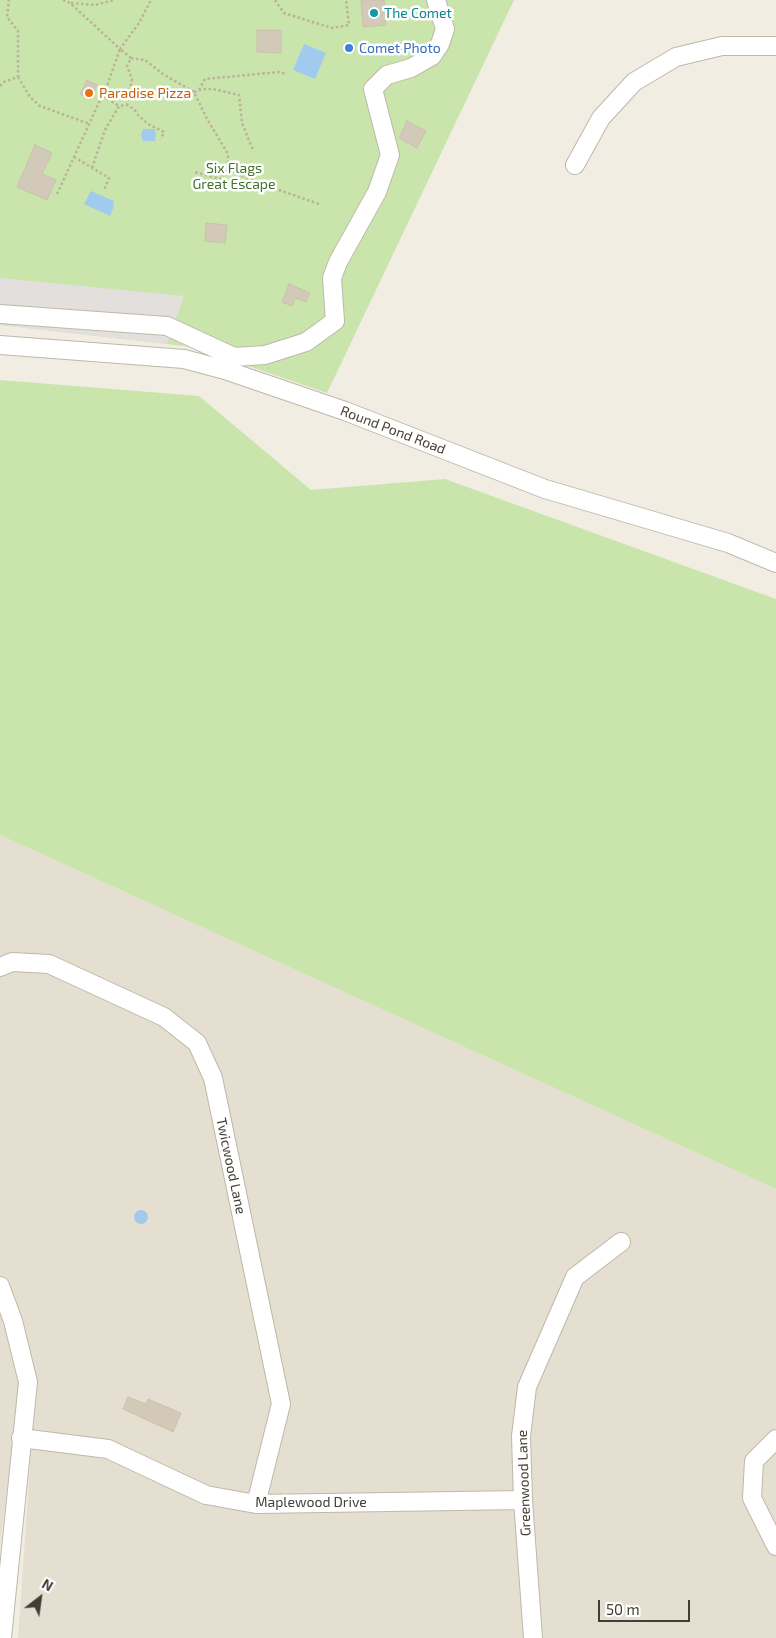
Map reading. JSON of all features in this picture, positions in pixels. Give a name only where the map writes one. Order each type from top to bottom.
[{"type":"street","points":[[0,314],[167,326],[232,364],[306,342],[335,321],[332,278],[338,262],[377,192],[390,155],[373,89],[387,75],[411,68],[432,56],[440,44],[445,29],[436,0]]},
{"type":"street","points":[[575,165],[601,118],[634,82],[676,57],[722,46],[776,46]]},
{"type":"street","name":"Round Pond Road","points":[[0,344],[232,364],[344,411],[545,489],[728,543],[776,563]]},
{"type":"street","name":"Twicwood Lane","points":[[0,967],[12,962],[49,964],[164,1017],[197,1044],[213,1078],[281,1404],[256,1504]]},
{"type":"street","name":"Greenwood Lane","points":[[533,1638],[523,1500],[521,1436],[527,1388],[574,1277],[621,1242]]},
{"type":"street","points":[[0,1286],[13,1321],[28,1382],[2,1638]]},
{"type":"street","name":"Maplewood Drive","points":[[21,1438],[108,1449],[206,1495],[256,1504],[523,1500]]},
{"type":"street","points":[[776,1438],[754,1460],[752,1498],[776,1546]]},
{"type":"path","points":[[9,0],[7,17],[18,32],[18,77],[30,97],[40,106],[90,124]]},
{"type":"path","points":[[63,0],[70,3],[95,5],[114,0]]},
{"type":"path","points":[[58,194],[103,95],[120,49],[151,0]]},
{"type":"path","points":[[275,0],[284,13],[332,28],[349,25],[346,0]]},
{"type":"path","points":[[70,3],[131,58],[145,60],[163,74],[194,92],[228,154],[228,170],[221,179],[194,172]]},
{"type":"path","points":[[127,105],[132,79],[127,66],[131,58]]},
{"type":"path","points":[[199,90],[205,79],[279,72],[286,74]]},
{"type":"path","points":[[0,86],[4,82],[18,77]]},
{"type":"path","points":[[194,92],[213,89],[239,95],[242,123],[254,150]]},
{"type":"path","points":[[103,95],[119,106],[127,105],[134,108],[138,115],[148,124],[164,132],[161,139]]},
{"type":"path","points":[[92,168],[105,130],[119,106]]},
{"type":"path","points":[[74,157],[109,178],[104,190]]},
{"type":"path","points":[[228,170],[319,204]]},
{"type":"shaded area","points":[[0,278],[184,296],[167,344],[0,325]]},
{"type":"shaded area","points":[[0,835],[776,1189],[776,1638],[18,1638],[30,1465],[10,1467],[0,1546]]},
{"type":"green space","name":"Six Flags Great Escape","points":[[0,0],[514,0],[327,393],[193,347],[0,325]]},
{"type":"green space","points":[[0,380],[199,396],[311,490],[445,479],[776,599],[776,1189],[0,835]]},
{"type":"water","points":[[304,44],[326,53],[315,79],[293,70]]},
{"type":"water","points":[[143,129],[154,129],[156,133],[155,141],[143,141],[141,135]]},
{"type":"water","points":[[91,191],[114,201],[110,216],[84,204]]},
{"type":"water","points":[[141,1210],[146,1212],[148,1217],[146,1222],[141,1224],[136,1222],[134,1217],[136,1212]]},
{"type":"building","name":"The Comet","points":[[361,0],[384,0],[386,25],[363,27]]},
{"type":"building","points":[[257,30],[281,30],[281,53],[257,52]]},
{"type":"building","points":[[87,80],[97,85],[91,99],[80,94]]},
{"type":"building","points":[[407,121],[426,131],[417,148],[399,138]]},
{"type":"building","points":[[35,145],[52,153],[42,174],[56,180],[47,200],[17,187]]},
{"type":"building","points":[[206,223],[227,225],[225,243],[205,241]]},
{"type":"building","points":[[289,284],[310,293],[306,302],[295,298],[292,306],[282,302]]},
{"type":"building","points":[[128,1397],[146,1404],[148,1399],[181,1413],[173,1432],[123,1409]]},
{"type":"place","name":"The Comet","points":[[374,13]]},
{"type":"place","name":"Comet Photo","points":[[349,48]]},
{"type":"place","name":"Paradise Pizza","points":[[89,93]]}]
